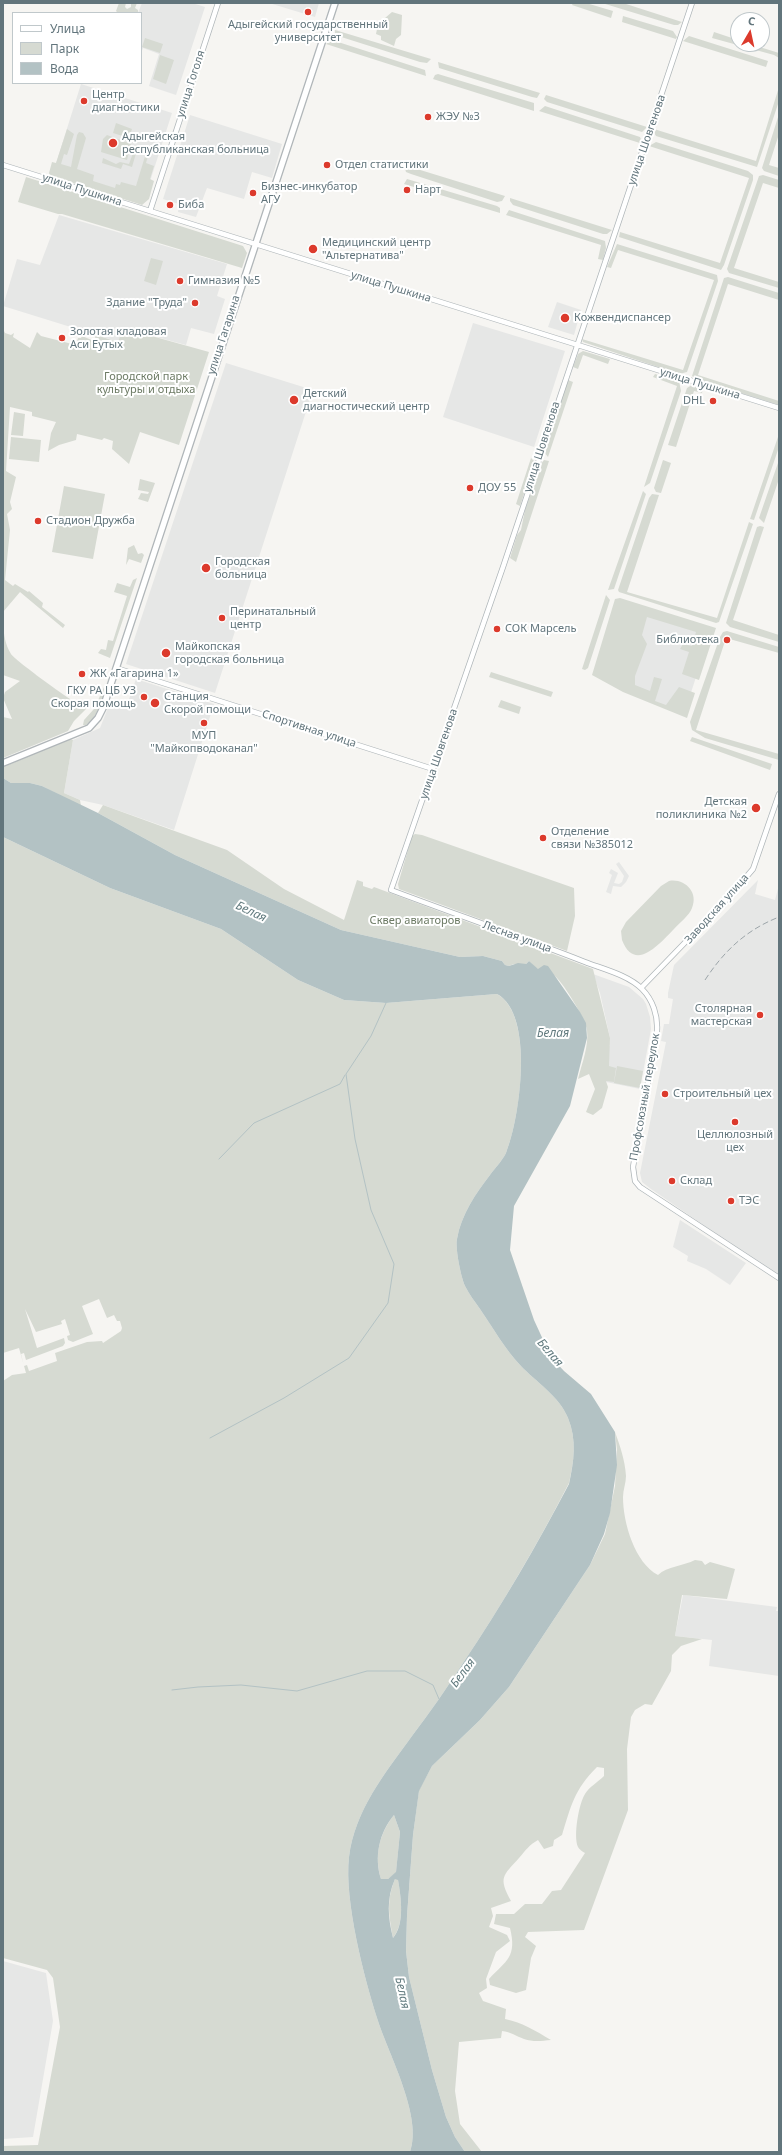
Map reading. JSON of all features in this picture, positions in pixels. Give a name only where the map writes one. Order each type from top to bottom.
[{"type":"main road","name":"улица Гоголя","points":[[150,212],[218,3]]},
{"type":"main road","name":"улица Гагарина","points":[[3,763],[89,728],[100,713],[334,3]]},
{"type":"main road","name":"улица Шовгенова","points":[[391,890],[692,3]]},
{"type":"main road","name":"улица Пушкина","points":[[3,165],[576,346],[779,408]]},
{"type":"main road","name":"Спортивная улица","points":[[116,668],[433,769]]},
{"type":"main road","name":"Заводская улица","points":[[642,988],[753,870],[779,794]]},
{"type":"main road","name":"Лесная улица","points":[[391,890],[567,955],[618,976],[642,988]]},
{"type":"main road","name":"Профсоюзный переулок","points":[[642,988],[648,996],[658,1017],[657,1031],[633,1167],[636,1181],[640,1187],[779,1278]]},
{"type":"shaded area","points":[[142,3],[192,3],[205,7],[176,95],[149,86],[159,54],[143,48],[142,50],[142,12],[138,12]]},
{"type":"shaded area","name":"Адыгейский государственный университет","points":[[269,3],[319,3],[315,17]]},
{"type":"shaded area","name":"Адыгейская республиканская больница","points":[[81,84],[172,113],[144,200],[53,173]]},
{"type":"shaded area","points":[[190,115],[282,144],[272,178],[252,172],[244,199],[207,188],[196,217],[178,212],[179,204],[163,199]]},
{"type":"shaded area","points":[[59,215],[227,264],[217,296],[225,299],[214,334],[191,328],[186,345],[123,328],[119,342],[3,306],[17,259],[40,265]]},
{"type":"shaded area","name":"Кожвендиспансер","points":[[557,302],[581,310],[574,335],[548,327]]},
{"type":"shaded area","points":[[473,323],[565,351],[534,447],[443,417]]},
{"type":"shaded area","name":"Городская больница","points":[[226,363],[313,390],[215,693],[126,664]]},
{"type":"shaded area","points":[[621,604],[711,631],[684,714],[626,692]]},
{"type":"shaded area","name":"МУП \"Майкопводоканал\"","points":[[136,679],[214,704],[174,830],[103,805],[80,800],[64,793],[73,740],[100,728],[110,703],[126,708]]},
{"type":"shaded area","points":[[619,862],[629,876],[621,887],[613,886],[611,894],[606,892],[612,875],[609,873],[611,869],[618,873],[614,883],[619,884],[622,882],[624,876],[616,864]]},
{"type":"shaded area","points":[[758,880],[755,894],[775,900],[779,885],[779,1277],[651,1189],[642,1182],[640,1173],[666,1042],[661,1041],[664,1024],[669,1024],[673,999],[668,998],[668,993],[674,965]]},
{"type":"shaded area","points":[[593,974],[629,987],[643,999],[646,1004],[650,1017],[651,1029],[640,1089],[606,1082],[610,1038],[600,993]]},
{"type":"shaded area","points":[[680,1220],[746,1263],[730,1285],[706,1269],[687,1261],[688,1256],[673,1247]]},
{"type":"shaded area","points":[[683,1595],[777,1607],[776,1611],[779,1611],[779,1676],[709,1666],[712,1640],[675,1636]]},
{"type":"shaded area","points":[[3,1961],[46,1973],[53,2021],[33,2137],[3,2139]]},
{"type":"green space","points":[[119,3],[126,3],[125,7],[127,9],[131,7],[131,3],[137,3],[135,8],[138,12],[116,11]]},
{"type":"green space","points":[[573,3],[586,3],[613,11],[611,18],[572,5]]},
{"type":"green space","points":[[602,3],[623,3],[682,22],[678,25],[674,25]]},
{"type":"green space","points":[[392,12],[402,15],[401,35],[396,39],[394,46],[381,40],[381,36],[376,34],[378,24]]},
{"type":"green space","points":[[623,16],[673,31],[677,37],[676,39],[622,22]]},
{"type":"green space","points":[[335,30],[431,59],[427,63],[420,62],[335,35]]},
{"type":"green space","points":[[714,32],[730,37],[730,43],[712,38]]},
{"type":"green space","points":[[689,36],[730,49],[730,52],[740,52],[768,61],[766,67],[683,41]]},
{"type":"green space","points":[[145,38],[163,44],[160,53],[142,47]]},
{"type":"green space","points":[[330,41],[335,41],[425,70],[426,76],[326,44]]},
{"type":"green space","points":[[770,50],[779,53],[779,58],[763,52],[770,52]]},
{"type":"green space","points":[[160,55],[174,60],[166,84],[153,79]]},
{"type":"green space","points":[[438,62],[540,93],[537,98],[532,97],[439,68]]},
{"type":"green space","points":[[438,74],[534,103],[534,111],[433,79],[435,75]]},
{"type":"green space","points":[[779,87],[779,101],[757,167],[656,136],[653,131],[654,129],[756,161]]},
{"type":"green space","points":[[546,95],[647,127],[642,132],[547,102],[544,99]]},
{"type":"green space","points":[[545,106],[640,137],[643,144],[539,111]]},
{"type":"green space","points":[[779,114],[779,134],[769,165],[779,168],[779,176],[764,171],[762,168]]},
{"type":"green space","points":[[116,123],[132,129],[129,138],[113,133]]},
{"type":"green space","points":[[67,129],[74,134],[67,155],[64,154],[61,164],[71,167],[77,135],[79,132],[83,133],[86,138],[77,169],[94,175],[93,181],[115,188],[116,184],[120,185],[121,182],[136,186],[146,153],[137,150],[132,167],[123,164],[121,169],[102,163],[103,158],[116,164],[120,162],[129,164],[136,145],[148,148],[149,152],[146,163],[154,166],[150,179],[154,181],[149,199],[142,205],[50,176],[49,173],[52,162],[56,163]]},
{"type":"green space","points":[[107,135],[131,144],[127,160],[101,152],[103,139]]},
{"type":"green space","points":[[656,142],[748,171],[753,175],[753,180],[721,270],[619,237],[620,232],[720,263],[749,178],[649,146]]},
{"type":"green space","points":[[404,165],[505,196],[502,201],[497,202],[411,174],[406,172]]},
{"type":"green space","points":[[763,175],[779,180],[779,188],[763,183],[734,268],[779,282],[779,288],[729,273],[727,269],[759,176]]},
{"type":"green space","points":[[26,177],[243,246],[247,253],[242,268],[18,202]]},
{"type":"green space","points":[[407,179],[497,206],[500,208],[500,213],[404,184]]},
{"type":"green space","points":[[510,198],[612,230],[607,234],[603,234],[513,205]]},
{"type":"green space","points":[[509,210],[605,241],[606,248],[603,260],[598,259],[601,245],[506,215]]},
{"type":"green space","points":[[617,244],[717,275],[718,281],[687,372],[679,374],[583,342],[582,339],[683,370],[714,280],[618,250],[611,268],[607,267]]},
{"type":"green space","points":[[151,258],[163,261],[156,285],[144,281]]},
{"type":"green space","points":[[728,277],[779,293],[779,300],[728,284],[698,375],[779,401],[779,405],[696,379],[692,376],[724,278]]},
{"type":"green space","name":"Городской парк культуры и отдыха","points":[[123,328],[209,352],[179,445],[140,432],[129,464],[112,449],[113,441],[104,438],[102,440],[77,434],[76,440],[59,445],[48,451],[51,433],[56,422],[32,416],[32,412],[10,407],[6,471],[16,477],[10,502],[12,509],[7,514],[10,530],[5,580],[13,586],[15,584],[28,592],[29,591],[43,603],[42,607],[65,625],[63,628],[20,592],[3,612],[3,329],[5,333],[11,335],[14,333],[13,337],[30,348],[37,332],[41,336],[76,345],[78,338],[81,338],[82,336],[94,341],[96,335],[118,342]]},
{"type":"green space","points":[[583,351],[610,359],[608,364],[583,355],[578,369],[573,367],[578,354]]},
{"type":"green space","points":[[655,374],[679,381],[681,391],[650,483],[644,487],[677,386],[653,377]]},
{"type":"green space","points":[[568,380],[573,382],[548,457],[544,452]]},
{"type":"green space","points":[[692,385],[703,389],[702,393],[694,391],[676,447],[668,445],[687,388]]},
{"type":"green space","points":[[14,412],[25,414],[23,436],[11,435]]},
{"type":"green space","points":[[779,434],[779,447],[754,520],[750,519]]},
{"type":"green space","points":[[11,437],[41,440],[39,462],[9,459]]},
{"type":"green space","points":[[531,458],[534,461],[534,464],[520,506],[516,504]]},
{"type":"green space","points":[[544,460],[549,461],[516,562],[510,558],[517,535],[521,530],[525,510],[541,464]]},
{"type":"green space","points":[[663,460],[671,463],[661,493],[656,492],[654,488]]},
{"type":"green space","points":[[779,460],[779,479],[764,523],[759,518]]},
{"type":"green space","points":[[140,479],[155,483],[148,502],[138,499],[141,493],[148,494],[149,492],[138,490]]},
{"type":"green space","points":[[64,486],[105,494],[93,559],[52,552]]},
{"type":"green space","points":[[643,491],[646,494],[614,589],[608,590]]},
{"type":"green space","points":[[652,494],[659,495],[627,592],[717,618],[749,522],[753,524],[719,622],[716,623],[619,592],[618,590],[649,498]]},
{"type":"green space","points":[[757,527],[764,527],[733,620],[779,635],[779,642],[730,627],[726,623]]},
{"type":"green space","points":[[134,545],[138,554],[142,553],[144,555],[141,563],[129,559],[126,565],[128,548]]},
{"type":"green space","points":[[137,578],[110,658],[98,653],[101,649],[106,650],[108,640],[113,641],[127,596],[114,592],[117,583],[130,587],[133,580]]},
{"type":"green space","points":[[606,595],[610,600],[588,668],[585,670],[582,669]]},
{"type":"green space","points":[[620,598],[716,628],[699,680],[682,674],[689,652],[680,649],[683,644],[692,646],[696,632],[647,617],[642,635],[647,644],[635,676],[635,685],[650,691],[654,677],[662,679],[655,701],[666,705],[679,687],[695,693],[687,718],[623,692],[592,675],[615,599]]},
{"type":"green space","points":[[3,624],[6,643],[11,654],[15,658],[78,704],[89,706],[74,721],[68,731],[3,758],[3,717],[12,719],[3,698],[5,692],[20,681],[3,675]]},
{"type":"green space","points":[[727,631],[779,647],[779,653],[726,638],[696,730],[779,754],[779,760],[705,738],[692,730],[690,722],[720,637],[723,632]]},
{"type":"green space","points":[[491,672],[553,692],[551,697],[489,677]]},
{"type":"green space","points":[[105,685],[107,685],[97,712],[86,725],[83,725],[84,720],[94,709]]},
{"type":"green space","points":[[501,700],[521,707],[519,714],[498,707]]},
{"type":"green space","points":[[692,737],[772,764],[770,770],[690,741]]},
{"type":"green space","points":[[70,739],[73,740],[64,793],[80,800],[81,806],[42,786],[30,783],[11,783],[3,778],[3,767]]},
{"type":"green space","name":"Сквер авиаторов","points":[[103,805],[227,850],[284,889],[344,920],[357,880],[363,882],[363,886],[372,889],[374,887],[593,969],[610,1038],[609,1066],[616,1068],[614,1082],[606,1081],[608,1087],[602,1108],[593,1115],[586,1112],[595,1089],[589,1074],[578,1079],[586,1048],[586,1025],[569,994],[560,981],[551,973],[535,968],[529,961],[526,964],[514,964],[509,966],[505,965],[502,961],[483,956],[460,957],[341,930],[175,855],[98,813]]},
{"type":"green space","points":[[415,834],[422,835],[574,888],[575,916],[567,951],[399,889],[398,884],[412,836]]},
{"type":"green space","points":[[3,837],[110,888],[221,929],[298,980],[344,1000],[386,1003],[497,994],[509,1005],[516,1023],[520,1045],[521,1069],[516,1117],[503,1159],[474,1197],[462,1221],[457,1239],[460,1270],[463,1282],[470,1295],[509,1352],[520,1365],[554,1396],[564,1410],[573,1434],[574,1450],[569,1483],[519,1574],[451,1682],[382,1778],[364,1808],[352,1840],[348,1875],[349,1895],[356,1939],[378,2021],[403,2086],[408,2104],[412,2122],[413,2138],[410,2152],[3,2152],[3,2146],[38,2145],[60,2027],[53,1978],[47,1970],[3,1958],[3,1381],[12,1375],[26,1373],[24,1366],[27,1365],[29,1371],[57,1361],[55,1353],[87,1342],[102,1341],[103,1343],[121,1331],[122,1328],[120,1321],[117,1321],[114,1315],[107,1318],[99,1299],[82,1306],[93,1334],[73,1342],[68,1340],[67,1336],[70,1335],[65,1319],[61,1321],[62,1324],[36,1332],[25,1309],[37,1348],[64,1338],[65,1343],[63,1346],[26,1360],[24,1353],[21,1354],[24,1365],[19,1348],[3,1353]]},
{"type":"green space","points":[[669,881],[680,882],[689,887],[692,892],[694,902],[691,911],[655,947],[641,955],[634,954],[627,950],[622,940],[621,931],[626,922],[661,886]]},
{"type":"green space","points":[[617,1066],[643,1071],[640,1088],[614,1083]]},
{"type":"green space","points":[[615,1432],[622,1453],[625,1470],[626,1479],[623,1497],[628,1530],[637,1552],[650,1569],[658,1575],[666,1570],[695,1560],[702,1561],[705,1565],[710,1562],[735,1569],[727,1599],[682,1595],[675,1636],[702,1639],[681,1646],[672,1655],[671,1671],[652,1705],[645,1704],[635,1710],[631,1717],[627,1749],[628,1810],[584,1930],[528,1932],[525,1937],[536,1946],[531,1958],[526,1990],[516,1993],[490,1985],[489,1979],[509,1957],[512,1946],[510,1928],[494,1924],[496,1914],[514,1914],[525,1904],[542,1904],[552,1891],[561,1890],[585,1853],[579,1848],[577,1842],[576,1828],[579,1812],[583,1798],[587,1791],[604,1776],[604,1768],[597,1767],[583,1783],[574,1799],[562,1835],[554,1840],[553,1846],[544,1849],[538,1840],[528,1848],[509,1869],[504,1877],[505,1887],[511,1901],[491,1908],[493,1916],[489,1927],[507,1935],[510,1941],[496,1952],[486,1979],[487,1988],[479,1993],[483,2001],[506,2009],[505,2019],[534,2030],[551,2040],[531,2041],[502,2031],[501,2038],[459,2042],[455,2091],[460,2124],[482,2152],[465,2152],[455,2137],[446,2117],[432,2070],[409,1977],[406,1951],[407,1916],[413,1835],[419,1790],[432,1766],[480,1720],[509,1687],[590,1565],[605,1534],[615,1486],[617,1450]]},
{"type":"green space","points":[[394,1815],[400,1832],[396,1873],[388,1879],[381,1879],[378,1862],[379,1846],[381,1838]]},
{"type":"green space","points":[[395,1879],[398,1879],[401,1918],[397,1932],[393,1938],[390,1922],[389,1901]]},
{"type":"water","name":"Белая","points":[[3,778],[11,783],[30,783],[42,786],[98,813],[175,855],[341,930],[460,957],[483,956],[502,961],[505,965],[509,966],[518,963],[526,964],[529,961],[538,969],[544,965],[548,966],[586,1023],[587,1038],[570,1106],[514,1206],[510,1250],[534,1320],[551,1357],[564,1371],[591,1394],[615,1432],[617,1465],[610,1513],[604,1534],[590,1565],[509,1687],[480,1720],[432,1766],[419,1791],[413,1835],[406,1951],[409,1977],[432,2070],[446,2117],[455,2137],[465,2152],[410,2152],[413,2138],[412,2122],[408,2104],[403,2086],[378,2021],[361,1962],[352,1916],[348,1875],[352,1840],[364,1808],[382,1778],[445,1691],[492,1619],[544,1530],[569,1484],[571,1475],[574,1442],[571,1426],[564,1410],[554,1396],[520,1365],[499,1338],[463,1282],[458,1255],[457,1239],[462,1221],[480,1189],[506,1153],[516,1117],[521,1068],[520,1044],[516,1022],[509,1005],[497,994],[386,1003],[344,1000],[298,980],[221,929],[110,888],[3,837]],"holes":[[[394,1815],[400,1832],[396,1872],[388,1879],[381,1879],[378,1862],[379,1846],[381,1837]],[[395,1879],[398,1880],[401,1918],[397,1932],[393,1938],[390,1923],[389,1901]]]},
{"type":"waterway","points":[[210,1438],[284,1398],[349,1358],[388,1303],[394,1264],[371,1210],[355,1139],[346,1074],[371,1036],[386,1003]]},
{"type":"waterway","points":[[219,1159],[254,1123],[340,1084],[345,1075]]},
{"type":"waterway","points":[[172,1690],[241,1685],[297,1691],[367,1671],[405,1671],[433,1685],[439,1699]]},
{"type":"railway","points":[[705,980],[720,960],[737,942],[756,928],[779,917]]},
{"type":"place","name":"Адыгейский государственный университет","points":[[308,12]]},
{"type":"place","name":"Центр диагностики","points":[[84,101]]},
{"type":"place","name":"ЖЭУ №3","points":[[428,117]]},
{"type":"place","name":"Адыгейская республиканская больница","points":[[113,143]]},
{"type":"place","name":"Отдел статистики","points":[[327,165]]},
{"type":"place","name":"Нарт","points":[[407,190]]},
{"type":"place","name":"Бизнес-инкубатор АГУ","points":[[253,193]]},
{"type":"place","name":"Биба","points":[[170,205]]},
{"type":"place","name":"Медицинский центр \"Альтернатива\"","points":[[313,249]]},
{"type":"place","name":"Гимназия №5","points":[[180,281]]},
{"type":"place","name":"Здание \"Труда\"","points":[[195,303]]},
{"type":"place","name":"Кожвендиспансер","points":[[565,318]]},
{"type":"place","name":"Золотая кладовая Аси Еутых","points":[[62,338]]},
{"type":"place","name":"Детский диагностический центр","points":[[294,400]]},
{"type":"place","name":"DHL","points":[[713,401]]},
{"type":"place","name":"ДОУ 55","points":[[470,488]]},
{"type":"place","name":"Стадион Дружба","points":[[38,521]]},
{"type":"place","name":"Городская больница","points":[[206,568]]},
{"type":"place","name":"Перинатальный центр","points":[[222,618]]},
{"type":"place","name":"СОК Марсель","points":[[497,629]]},
{"type":"place","name":"Библиотека","points":[[727,640]]},
{"type":"place","name":"Майкопская городская больница","points":[[166,653]]},
{"type":"place","name":"ЖК «Гагарина 1»","points":[[82,674]]},
{"type":"place","name":"ГКУ РА ЦБ УЗ Скорая помощь","points":[[144,697]]},
{"type":"place","name":"Станция Скорой помощи","points":[[155,703]]},
{"type":"place","name":"МУП \"Майкопводоканал\"","points":[[204,723]]},
{"type":"place","name":"Детская поликлиника №2","points":[[756,808]]},
{"type":"place","name":"Отделение связи №385012","points":[[543,838]]},
{"type":"place","name":"Столярная мастерская","points":[[760,1015]]},
{"type":"place","name":"Строительный цех","points":[[665,1094]]},
{"type":"place","name":"Целлюлозный цех","points":[[735,1122]]},
{"type":"place","name":"Склад","points":[[672,1181]]},
{"type":"place","name":"ТЭС","points":[[731,1201]]}]
